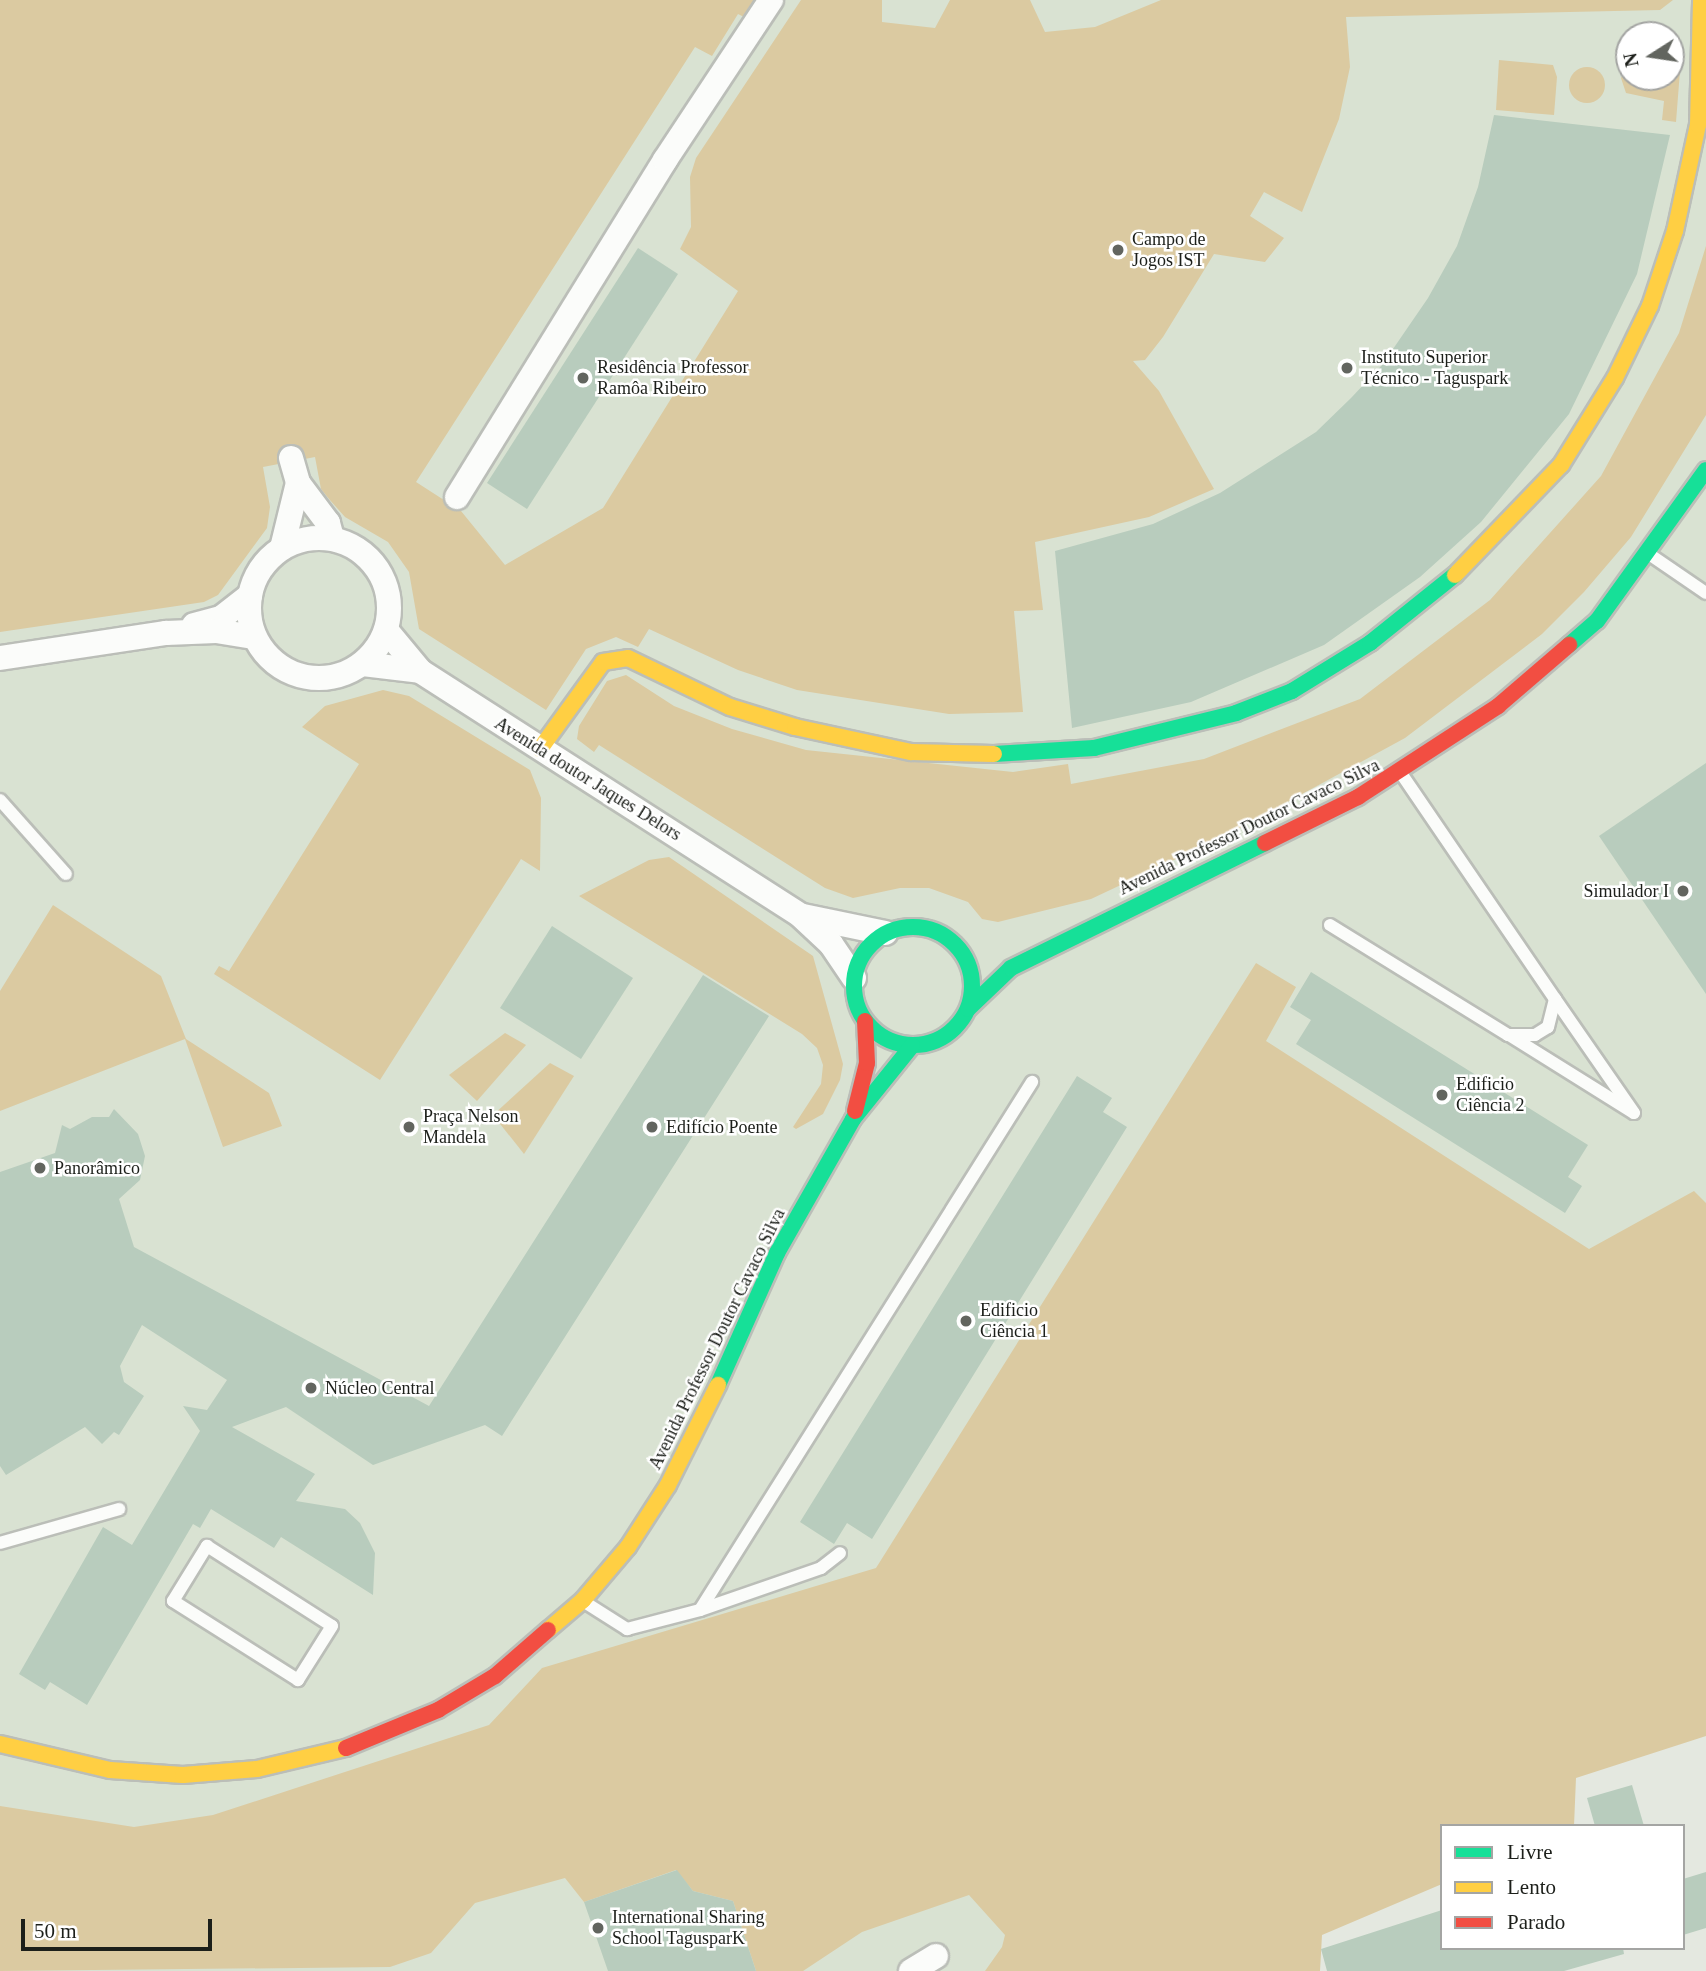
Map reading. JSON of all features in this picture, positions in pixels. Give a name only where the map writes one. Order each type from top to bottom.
[{"type":"main road","points":[[540,749],[603,662],[613,658],[628,658],[730,707],[860,744],[911,752],[990,755],[1094,748],[1236,713],[1292,691],[1370,643],[1428,600],[1492,541],[1561,465],[1615,378],[1650,306],[1675,231],[1693,151],[1701,0]]},
{"type":"main road","name":"Avenida Professor Doutor Cavaco Silva","points":[[968,1009],[1011,968],[1063,939],[1301,827],[1401,772],[1498,706],[1597,621],[1648,554],[1706,470]]},
{"type":"main road","points":[[952,940],[972,972],[968,1009],[946,1036],[912,1046],[886,1039],[865,1021],[854,993],[854,978],[870,945],[885,933],[919,926],[952,940],[982,948]]},
{"type":"main road","name":"Avenida Professor Doutor Cavaco Silva","points":[[1013,948],[1063,939]]},
{"type":"main road","name":"Avenida Professor Doutor Cavaco Silva","points":[[853,1119],[867,1063],[865,1021]]},
{"type":"main road","name":"Avenida Professor Doutor Cavaco Silva","points":[[0,1744],[110,1770],[183,1775],[257,1769],[324,1756],[438,1710],[495,1676],[583,1600],[628,1546],[668,1485],[711,1401],[777,1253],[853,1119],[912,1046]]},
{"type":"street","points":[[457,497],[665,160],[771,0]]},
{"type":"street","points":[[291,458],[298,483],[328,523],[332,538]]},
{"type":"street","points":[[282,548],[298,483]]},
{"type":"street","points":[[166,633],[221,618],[250,595],[267,561],[282,548],[298,541],[332,538],[359,550],[380,572],[389,600],[386,630],[363,664]]},
{"type":"street","points":[[250,595],[255,637],[275,663],[298,675],[323,679],[363,664],[420,671]]},
{"type":"street","name":"Avenida doutor Jaques Delors","points":[[386,630],[420,671],[801,916],[831,944],[854,978]]},
{"type":"street","points":[[0,658],[166,633],[216,631],[255,637]]},
{"type":"street","name":"Avenida doutor Jaques Delors","points":[[801,916],[885,933]]},
{"type":"street","points":[[911,1971],[936,1956]]},
{"type":"lane","points":[[1648,554],[1706,593]]},
{"type":"lane","points":[[1330,925],[1634,1113],[1401,772]]},
{"type":"lane","points":[[0,800],[66,874]]},
{"type":"lane","points":[[1508,1035],[1535,1035],[1548,1027],[1555,999]]},
{"type":"lane","points":[[700,1610],[1032,1082]]},
{"type":"lane","points":[[0,1543],[119,1509]]},
{"type":"lane","points":[[207,1546],[332,1626],[298,1680],[173,1601],[196,1556],[207,1546]]},
{"type":"lane","points":[[583,1600],[628,1629],[700,1610],[821,1568],[840,1553]]},
{"type":"shaded area","points":[[0,0],[1706,0],[1706,1666],[1445,1824],[1440,1824],[1440,1828],[1335,1918],[1257,1971],[0,1971]]},
{"type":"shaded area","points":[[0,0],[757,0],[746,18],[738,14],[712,56],[695,47],[416,482],[461,511],[505,565],[603,508],[738,291],[680,249],[691,227],[690,177],[696,158],[801,0],[882,0],[882,22],[935,28],[950,0],[1030,0],[1045,32],[1095,27],[1161,0],[1673,0],[1660,10],[1346,17],[1350,67],[1339,119],[1302,212],[1264,192],[1250,216],[1284,238],[1265,262],[1214,254],[1163,337],[1145,360],[1133,361],[1159,391],[1214,489],[1149,517],[1035,542],[1043,610],[1014,611],[1023,712],[949,714],[797,690],[738,670],[649,629],[638,647],[616,637],[586,649],[546,710],[419,629],[409,572],[388,542],[345,517],[329,499],[321,489],[315,457],[263,467],[270,507],[267,528],[218,595],[204,602],[0,632]]},
{"type":"shaded area","points":[[1499,60],[1553,65],[1557,77],[1554,115],[1496,110]]},
{"type":"shaded area","points":[[1587,67],[1600,72],[1605,85],[1600,98],[1587,103],[1574,98],[1569,85],[1574,72]]},
{"type":"shaded area","points":[[1625,91],[1678,91],[1676,122],[1662,120],[1664,101]]},
{"type":"shaded area","points":[[1706,246],[1706,415],[1631,537],[1584,592],[1542,634],[1405,738],[1227,835],[1091,899],[998,922],[982,919],[968,902],[929,888],[900,888],[853,898],[825,888],[599,745],[594,752],[577,739],[579,726],[607,681],[626,675],[674,706],[732,729],[806,750],[1013,772],[1068,764],[1071,784],[1204,759],[1360,699],[1490,600],[1601,476],[1679,333]]},
{"type":"shaded area","points":[[383,690],[409,696],[530,770],[541,798],[540,871],[521,859],[380,1080],[214,974],[219,966],[229,971],[359,764],[302,727],[325,706]]},
{"type":"shaded area","points":[[669,857],[813,956],[843,1064],[840,1080],[823,1114],[796,1129],[793,1127],[821,1084],[823,1065],[817,1048],[802,1034],[579,896],[649,860]]},
{"type":"shaded area","points":[[53,905],[161,976],[186,1039],[269,1093],[282,1126],[223,1147],[185,1039],[0,1111],[0,991]]},
{"type":"shaded area","points":[[1256,963],[1296,987],[1266,1041],[1589,1249],[1694,1191],[1706,1203],[1706,1736],[1576,1778],[1574,1824],[1440,1824],[1440,1885],[1322,1935],[1320,1971],[985,1971],[1002,1947],[1005,1935],[969,1895],[862,1932],[803,1971],[756,1971],[733,1901],[693,1891],[676,1870],[584,1902],[565,1878],[475,1903],[431,1953],[390,1967],[0,1971],[0,1806],[134,1827],[213,1815],[489,1725],[542,1668],[876,1568]]},
{"type":"shaded area","points":[[505,1033],[526,1045],[477,1101],[449,1075]]},
{"type":"shaded area","points":[[550,1063],[574,1076],[524,1154],[493,1115]]},
{"type":"building","points":[[1494,115],[1670,135],[1637,274],[1569,414],[1481,522],[1420,577],[1324,645],[1191,702],[1072,728],[1055,551],[1153,524],[1220,493],[1316,432],[1351,398],[1382,365],[1428,298],[1457,246],[1478,187]]},
{"type":"building","name":"Residência Professor Ramôa Ribeiro","points":[[638,248],[678,274],[527,509],[487,483]]},
{"type":"building","name":"Simulador I","points":[[1706,763],[1706,994],[1599,836]]},
{"type":"building","points":[[552,926],[633,978],[581,1059],[500,1008]]},
{"type":"building","name":"Edificio Ciência 2","points":[[1311,972],[1588,1145],[1568,1177],[1582,1186],[1565,1213],[1296,1044],[1311,1020],[1290,1007]]},
{"type":"building","name":"Núcleo Central","points":[[703,975],[769,1016],[502,1436],[485,1425],[373,1465],[286,1407],[232,1427],[315,1474],[296,1501],[345,1509],[360,1523],[375,1553],[373,1595],[281,1537],[274,1548],[211,1509],[200,1528],[193,1524],[87,1705],[50,1682],[45,1690],[19,1674],[103,1527],[132,1545],[200,1431],[183,1406],[207,1410],[227,1380],[142,1325],[120,1366],[124,1382],[144,1396],[119,1435],[114,1432],[102,1444],[85,1427],[6,1475],[0,1466],[0,1172],[55,1153],[62,1125],[70,1129],[92,1117],[109,1117],[114,1109],[138,1134],[145,1156],[140,1180],[119,1199],[134,1247],[429,1406]]},
{"type":"building","name":"Edificio Ciência 1","points":[[1077,1076],[1112,1098],[1103,1112],[1127,1127],[872,1539],[847,1523],[834,1544],[800,1522]]},
{"type":"building","points":[[1632,1785],[1643,1824],[1594,1824],[1587,1798]]},
{"type":"building","points":[[677,1870],[693,1891],[733,1901],[756,1971],[608,1971],[584,1902]]},
{"type":"building","points":[[1706,1872],[1706,1928],[1685,1934],[1685,1878]]},
{"type":"building","points":[[1440,1911],[1440,1950],[1623,1950],[1624,1954],[1564,1971],[1327,1971],[1321,1949]]},
{"type":"traffic: fast","points":[[1569,645],[1597,621],[1706,470]]},
{"type":"traffic: fast","points":[[994,754],[1094,748],[1236,713],[1292,691],[1370,643],[1455,575]]},
{"type":"traffic: fast","points":[[968,1009],[1011,968],[1265,843]]},
{"type":"traffic: fast","points":[[913,927],[936,931],[955,944],[968,963],[972,986],[968,1009],[955,1028],[936,1041],[913,1045],[890,1041],[871,1028],[858,1009],[854,986],[858,963],[871,944],[890,931],[913,927]]},
{"type":"traffic: fast","points":[[718,1385],[777,1253],[853,1119],[912,1046]]},
{"type":"traffic: slow","points":[[1455,575],[1561,465],[1615,378],[1650,306],[1675,231],[1698,125],[1701,0]]},
{"type":"traffic: slow","points":[[540,749],[603,662],[628,658],[730,707],[795,727],[911,752],[994,754]]},
{"type":"traffic: slow","points":[[548,1630],[583,1600],[628,1547],[668,1485],[718,1385]]},
{"type":"traffic: slow","points":[[0,1744],[110,1770],[183,1775],[257,1769],[346,1748]]},
{"type":"traffic: jam","points":[[1265,843],[1358,797],[1498,706],[1569,645]]},
{"type":"traffic: jam","points":[[855,1111],[867,1063],[865,1021]]},
{"type":"traffic: jam","points":[[346,1748],[438,1710],[495,1676],[548,1630]]},
{"type":"place","name":"Campo de Jogos IST","points":[[1118,250]]},
{"type":"place","name":"Instituto Superior Técnico - Taguspark","points":[[1347,368]]},
{"type":"place","name":"Residência Professor Ramôa Ribeiro","points":[[583,378]]},
{"type":"place","name":"Simulador I","points":[[1683,891]]},
{"type":"place","name":"Edificio Ciência 2","points":[[1442,1095]]},
{"type":"place","name":"Praça Nelson Mandela","points":[[409,1127]]},
{"type":"place","name":"Edifício Poente","points":[[652,1127]]},
{"type":"place","name":"Panorâmico","points":[[40,1168]]},
{"type":"place","name":"Edificio Ciência 1","points":[[966,1321]]},
{"type":"place","name":"Núcleo Central","points":[[311,1388]]},
{"type":"place","name":"International Sharing School TagusparK","points":[[598,1928]]}]
